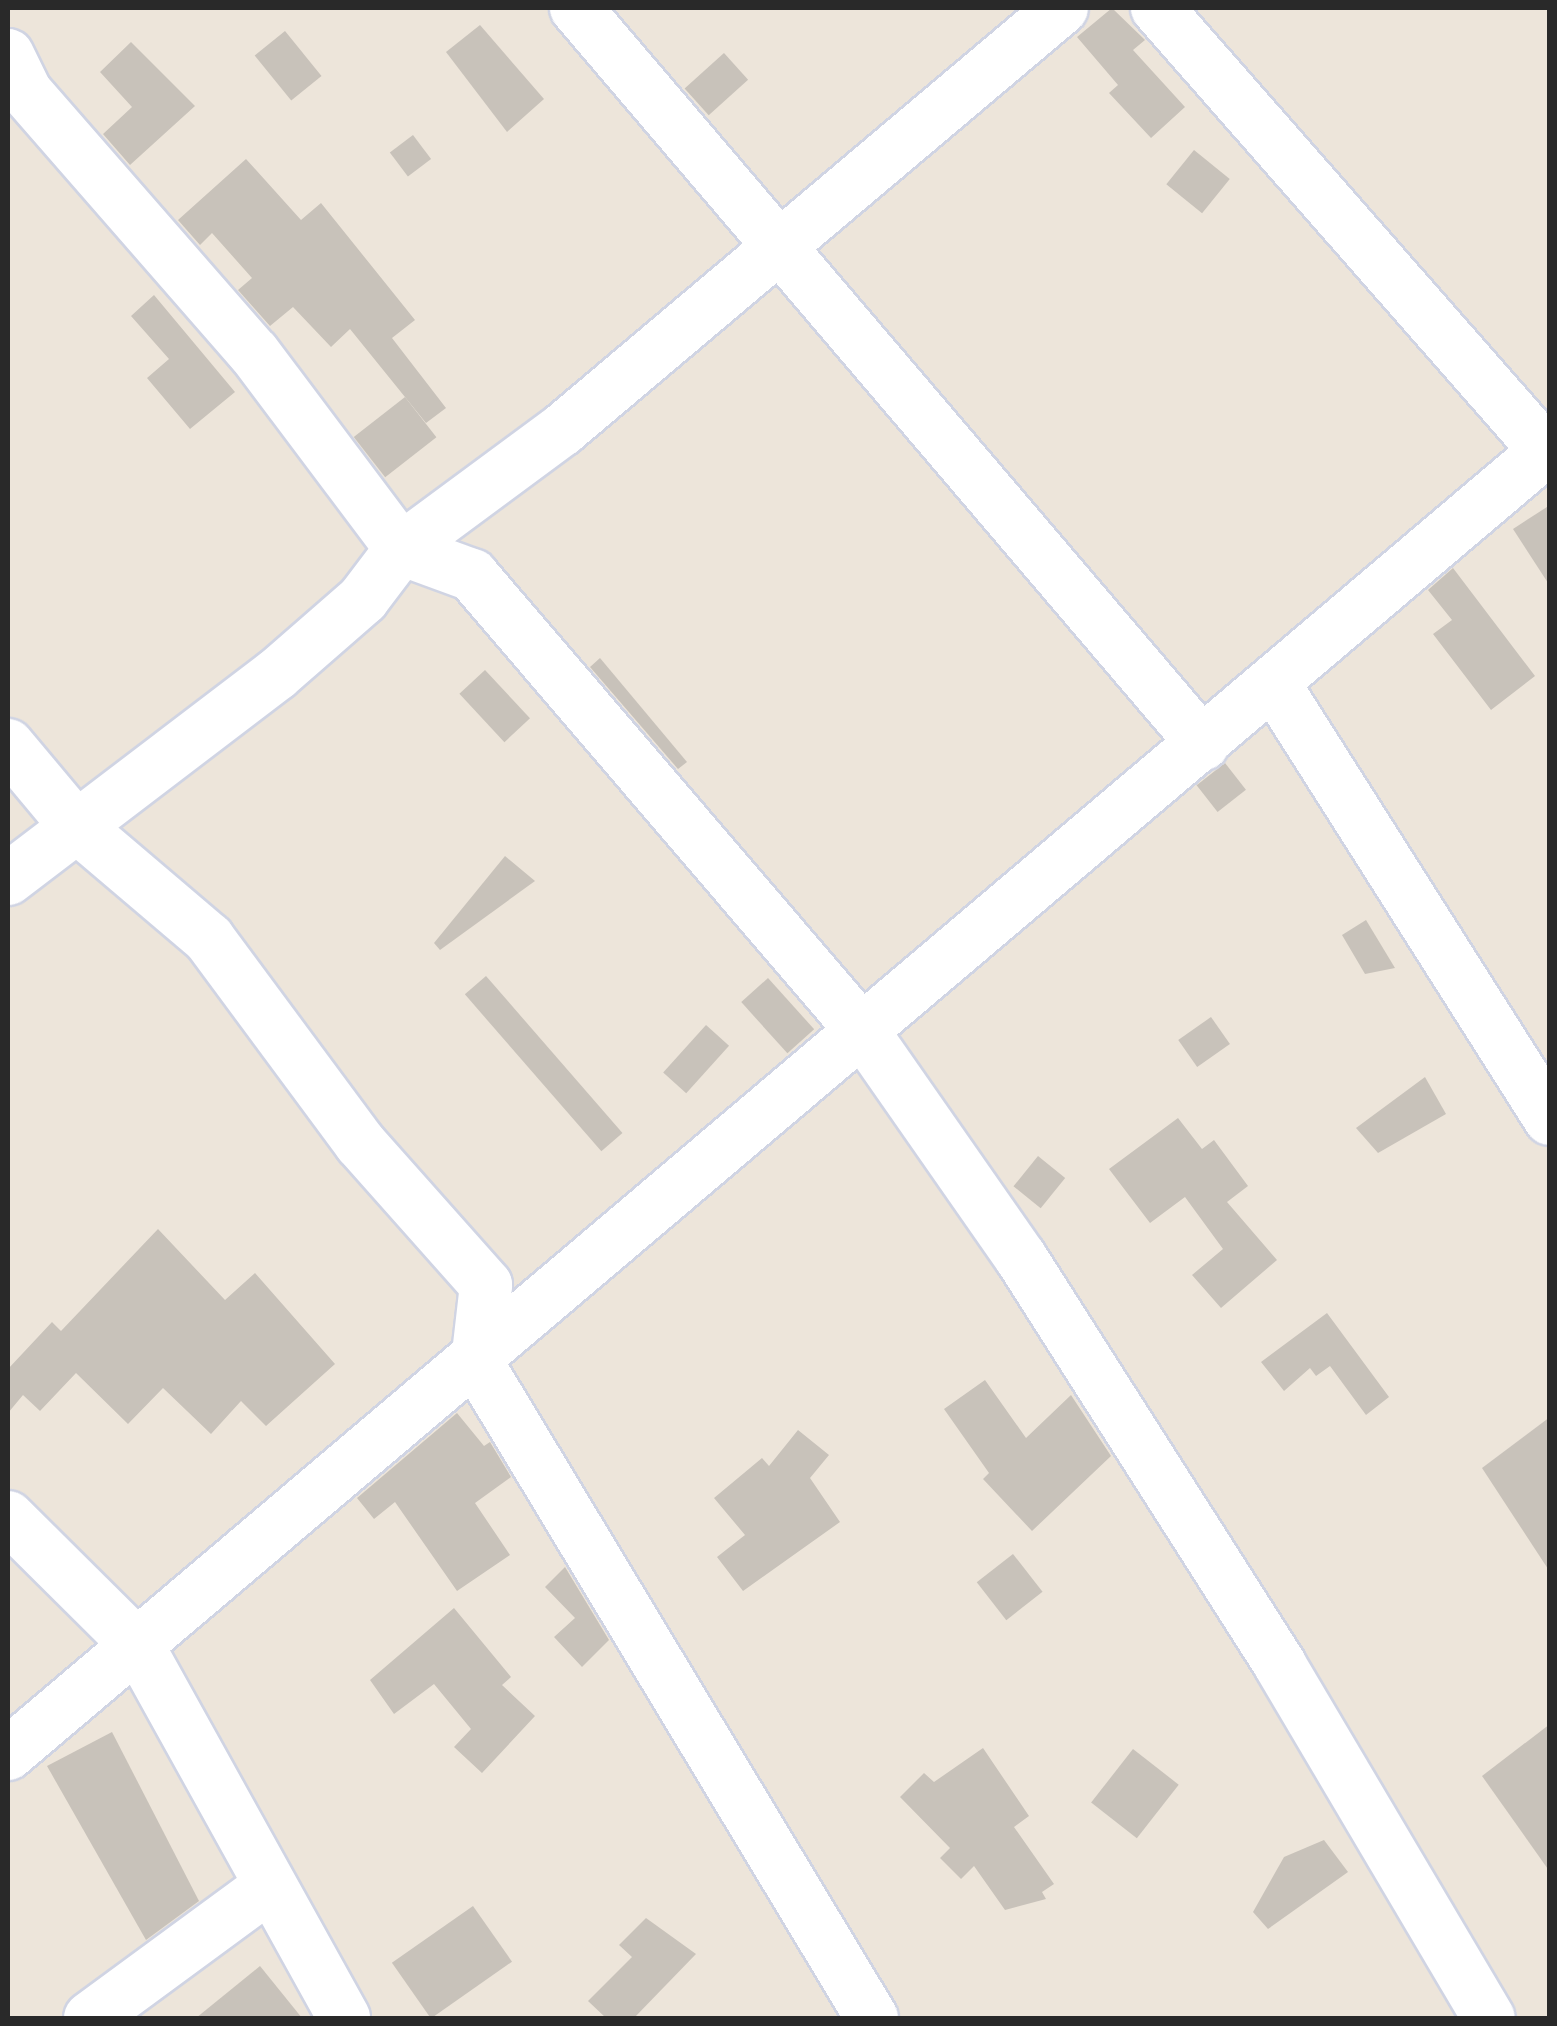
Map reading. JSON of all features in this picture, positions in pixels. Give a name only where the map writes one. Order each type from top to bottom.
[{"type":"street","points":[[576,8],[775,250],[1203,744]]},
{"type":"street","points":[[8,879],[74,824],[276,675],[363,599],[401,549],[562,430],[1062,8]]},
{"type":"street","points":[[8,1754],[477,1363],[1548,451],[1157,8]]},
{"type":"street","points":[[8,55],[26,92],[254,353],[401,549],[472,575],[864,1033],[1022,1258],[1280,1666],[1488,2018]]},
{"type":"street","points":[[1274,684],[1550,1119]]},
{"type":"street","points":[[8,746],[74,824],[209,939],[360,1143],[486,1285],[477,1363],[872,2018]]},
{"type":"street","points":[[8,1518],[138,1646],[344,2018]]},
{"type":"street","points":[[90,2018],[270,1886]]},
{"type":"building","points":[[1112,8],[1145,40],[1133,50],[1185,107],[1151,138],[1109,93],[1118,85],[1077,37]]},
{"type":"building","points":[[480,25],[544,99],[507,132],[446,52]]},
{"type":"building","points":[[285,31],[322,76],[291,101],[255,56]]},
{"type":"building","points":[[131,42],[195,106],[130,165],[103,134],[132,107],[100,72]]},
{"type":"building","points":[[724,53],[748,80],[709,115],[685,88]]},
{"type":"building","points":[[413,135],[431,159],[408,176],[390,152]]},
{"type":"building","points":[[1194,150],[1230,179],[1202,213],[1166,184]]},
{"type":"building","points":[[246,159],[301,220],[321,203],[415,320],[392,338],[446,408],[426,423],[350,329],[331,347],[293,307],[270,326],[238,290],[252,278],[212,233],[200,245],[178,220]]},
{"type":"building","points":[[154,295],[235,392],[190,429],[147,378],[169,359],[131,316]]},
{"type":"building","points":[[405,397],[436,437],[385,477],[354,437]]},
{"type":"building","points":[[1550,505],[1550,586],[1513,529]]},
{"type":"building","points":[[1453,568],[1535,676],[1491,710],[1433,634],[1452,620],[1428,590]]},
{"type":"building","points":[[600,658],[687,762],[678,769],[590,667]]},
{"type":"building","points":[[485,670],[530,718],[504,742],[459,694]]},
{"type":"building","points":[[1225,763],[1246,790],[1218,812],[1197,785]]},
{"type":"building","points":[[505,856],[535,881],[440,950],[434,943]]},
{"type":"building","points":[[1366,920],[1395,968],[1365,974],[1342,935]]},
{"type":"building","points":[[486,976],[622,1133],[601,1151],[465,994]]},
{"type":"building","points":[[768,978],[814,1029],[787,1053],[741,1002]]},
{"type":"building","points":[[1211,1017],[1230,1044],[1197,1067],[1178,1040]]},
{"type":"building","points":[[706,1025],[729,1046],[686,1093],[663,1073]]},
{"type":"building","points":[[1425,1077],[1446,1114],[1378,1153],[1356,1128]]},
{"type":"building","points":[[1178,1118],[1202,1149],[1214,1140],[1248,1186],[1227,1202],[1277,1260],[1221,1308],[1192,1275],[1223,1249],[1185,1197],[1150,1223],[1109,1169]]},
{"type":"building","points":[[1038,1156],[1065,1178],[1041,1208],[1013,1186]]},
{"type":"building","points":[[158,1229],[225,1300],[255,1273],[335,1364],[266,1426],[241,1401],[211,1434],[163,1388],[128,1424],[76,1373],[40,1411],[23,1395],[8,1413],[8,1369],[52,1322],[61,1331]]},
{"type":"building","points":[[1327,1313],[1389,1397],[1366,1415],[1330,1366],[1316,1376],[1310,1368],[1284,1391],[1261,1362]]},
{"type":"building","points":[[985,1380],[1026,1438],[1071,1395],[1111,1456],[1032,1531],[983,1479],[989,1473],[944,1409]]},
{"type":"building","points":[[457,1413],[484,1446],[490,1442],[511,1477],[475,1503],[510,1555],[457,1591],[395,1502],[374,1519],[357,1498]]},
{"type":"building","points":[[1550,1417],[1550,1572],[1482,1468]]},
{"type":"building","points":[[798,1430],[829,1455],[810,1478],[840,1522],[743,1591],[717,1557],[745,1535],[714,1498],[762,1458],[769,1466]]},
{"type":"building","points":[[1013,1554],[1043,1592],[1006,1620],[977,1582]]},
{"type":"building","points":[[565,1567],[609,1640],[582,1667],[554,1637],[575,1618],[545,1587]]},
{"type":"building","points":[[454,1608],[511,1677],[502,1685],[535,1716],[482,1773],[454,1747],[471,1729],[434,1684],[394,1714],[370,1680]]},
{"type":"building","points":[[1550,1724],[1550,1872],[1482,1776]]},
{"type":"building","points":[[112,1732],[199,1901],[146,1940],[47,1766]]},
{"type":"building","points":[[983,1748],[1029,1816],[1014,1827],[1054,1884],[1042,1892],[1046,1899],[1005,1910],[974,1866],[961,1879],[940,1858],[950,1848],[900,1797],[924,1773],[934,1782]]},
{"type":"building","points":[[1133,1749],[1179,1785],[1137,1838],[1091,1803]]},
{"type":"building","points":[[1324,1840],[1348,1872],[1268,1929],[1253,1912],[1284,1857]]},
{"type":"building","points":[[473,1906],[512,1962],[432,2018],[392,1963]]},
{"type":"building","points":[[646,1918],[696,1954],[634,2018],[606,2018],[588,2001],[632,1957],[619,1945]]},
{"type":"building","points":[[260,1966],[302,2018],[196,2018]]}]
